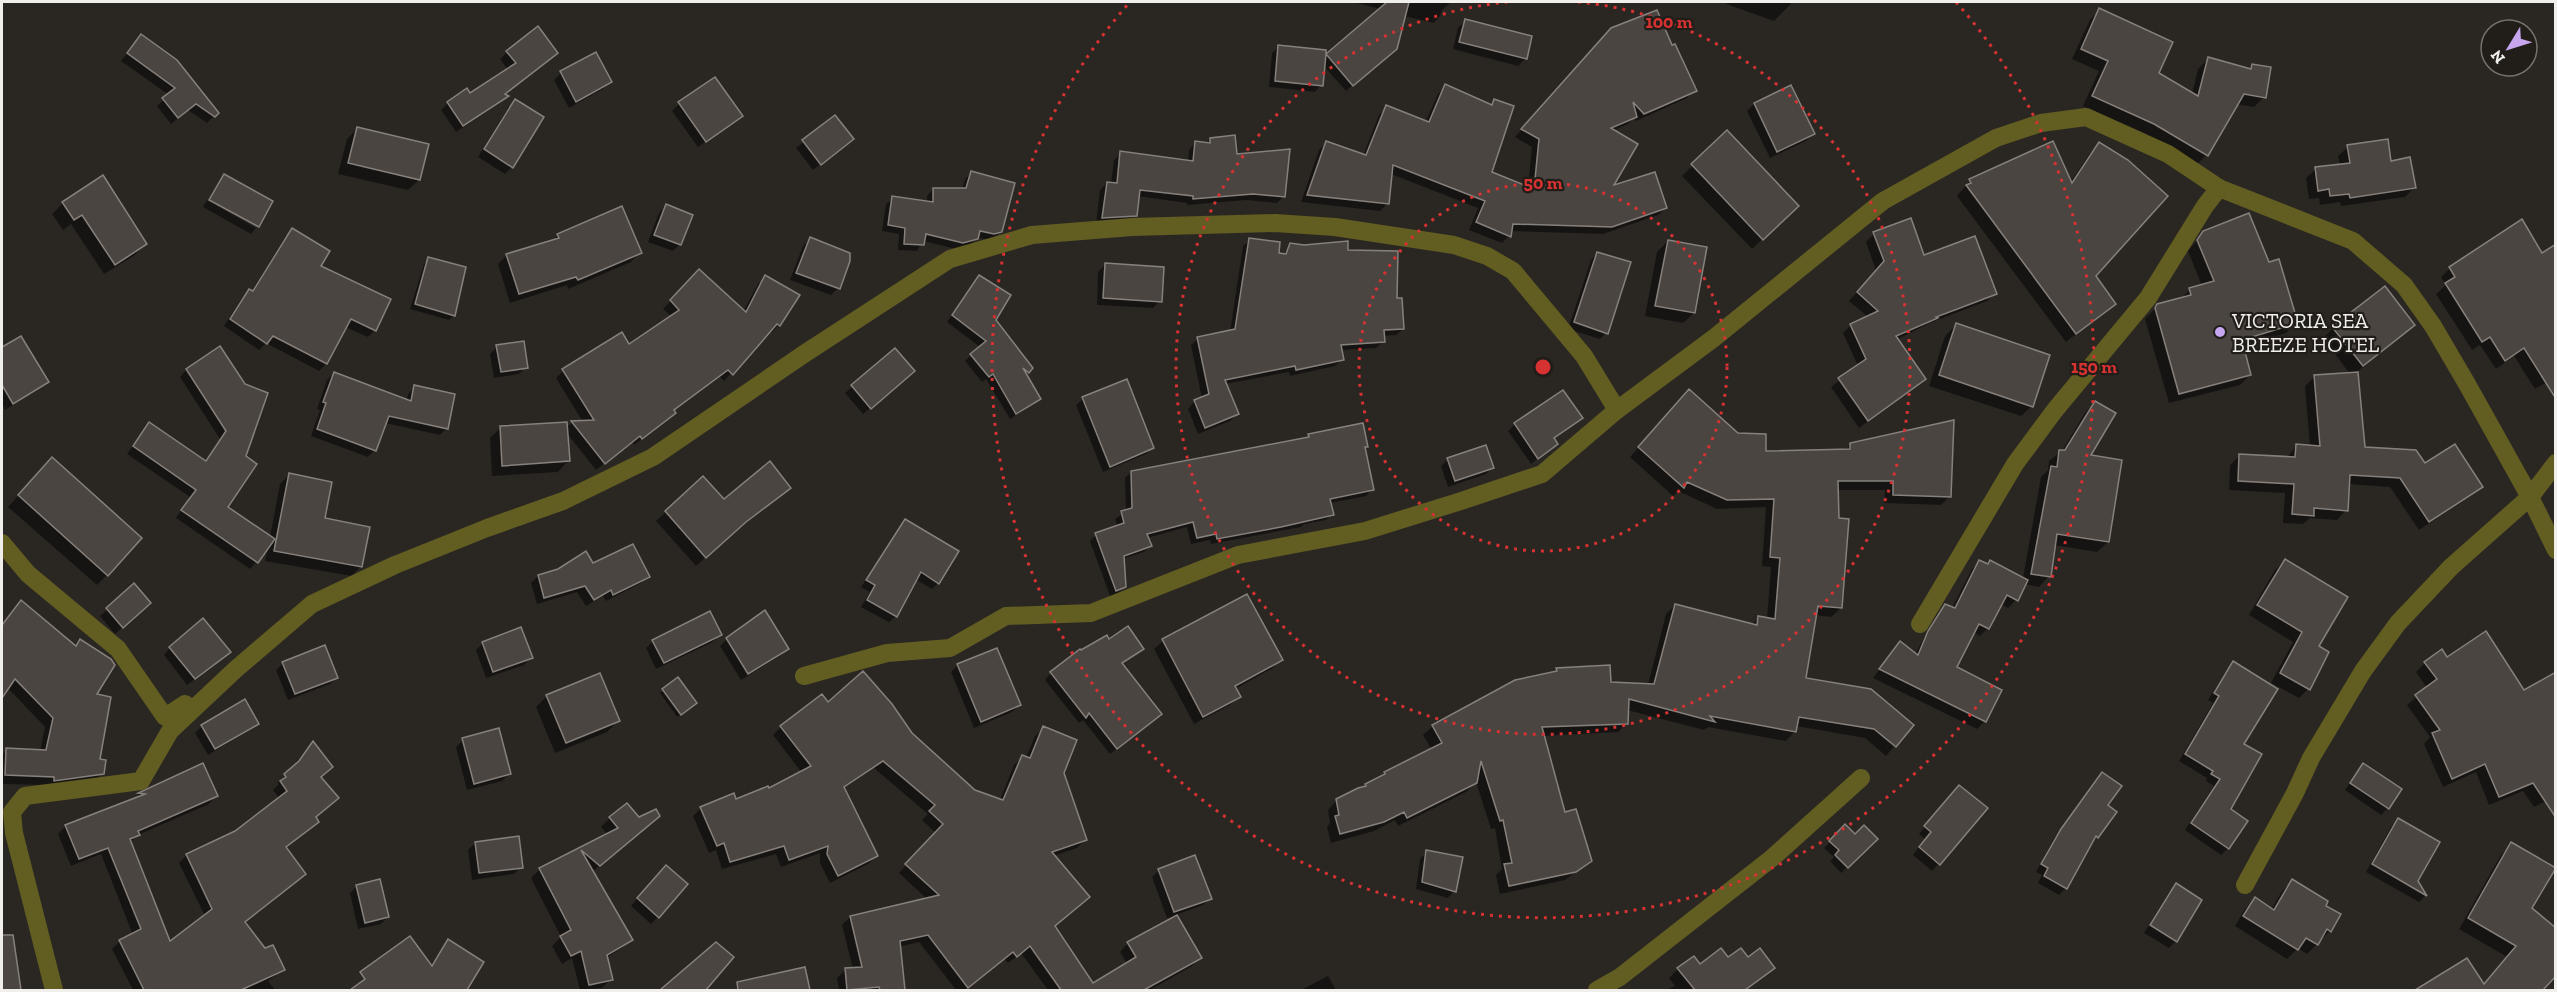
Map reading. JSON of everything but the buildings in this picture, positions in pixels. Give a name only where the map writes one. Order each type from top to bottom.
[{"type":"street","points":[[804,676],[887,653],[950,648],[1006,616],[1091,613],[1238,555],[1365,531],[1542,474],[1617,410],[1714,338],[1883,201],[1996,138],[2041,123],[2086,117],[2168,154],[2219,188],[2353,241],[2404,285],[2433,326],[2530,497],[2556,550]]},
{"type":"street","points":[[1920,624],[2015,464],[2055,410],[2148,298],[2205,206],[2219,188]]},
{"type":"street","points":[[54,990],[14,833],[12,812],[25,796],[141,781],[170,731],[236,669],[312,604],[394,565],[486,528],[563,501],[653,457],[804,354],[950,259],[1032,235],[1132,227],[1275,223],[1335,227],[1455,245],[1487,256],[1513,271],[1584,356],[1617,410]]},
{"type":"street","points":[[2245,885],[2295,793],[2311,758],[2363,671],[2398,622],[2451,567],[2530,497],[2556,463]]},
{"type":"street","points":[[2,543],[28,574],[118,649],[165,717],[236,669]]},
{"type":"street","points":[[1597,990],[1620,976],[1772,858],[1861,778]]},
{"type":"place","name":"VICTORIA SEA BREEZE HOTEL","points":[[2220,332]]}]
